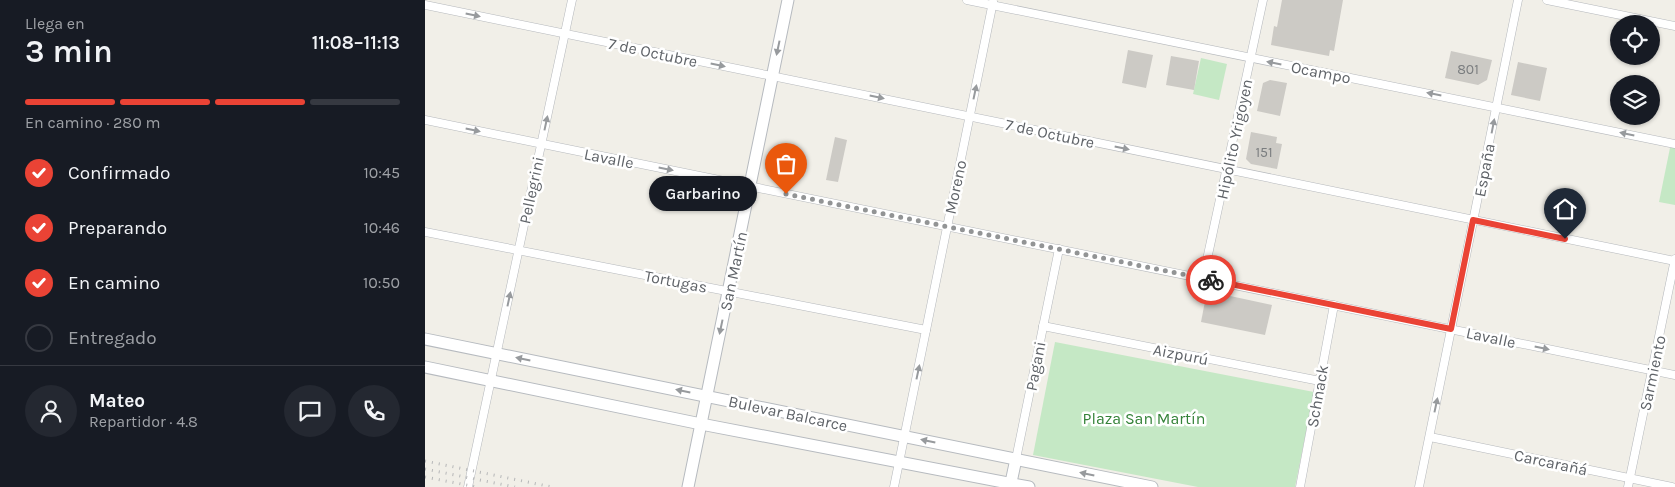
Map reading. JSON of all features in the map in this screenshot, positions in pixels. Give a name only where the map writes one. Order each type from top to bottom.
[{"type":"main road","name":"San Martín","points":[[689,487],[788,0]]},
{"type":"main road","name":"Bulevar Balcarce","points":[[425,339],[1152,487]]},
{"type":"main road","name":"Bulevar Balcarce","points":[[425,367],[701,424],[1029,487]]},
{"type":"main road","name":"Pagani","points":[[1011,485],[1016,459]]},
{"type":"street","name":"Pellegrini","points":[[468,487],[571,0]]},
{"type":"street","name":"Ocampo","points":[[967,0],[993,3],[1675,144]]},
{"type":"street","name":"Hipólito Yrigoyen","points":[[1203,278],[1263,0]]},
{"type":"street","name":"España","points":[[1419,487],[1518,0]]},
{"type":"street","points":[[1547,0],[1675,26]]},
{"type":"street","name":"Moreno","points":[[894,487],[993,3]]},
{"type":"street","name":"7 de Octubre","points":[[425,5],[1675,260]]},
{"type":"street","name":"Lavalle","points":[[425,120],[1675,375]]},
{"type":"street","name":"Tortugas","points":[[425,232],[926,330]]},
{"type":"street","name":"Pagani","points":[[1016,459],[1059,249]]},
{"type":"street","name":"Sarmiento","points":[[1628,487],[1675,260]]},
{"type":"street","name":"Schnack","points":[[1300,487],[1334,305]]},
{"type":"street","name":"Aizpurú","points":[[1043,326],[1320,381]]},
{"type":"street","name":"Carcarañá","points":[[1429,437],[1672,487]]},
{"type":"green space","points":[[1201,58],[1227,64],[1219,100],[1193,94]]},
{"type":"green space","points":[[1671,143],[1675,144],[1675,205],[1659,202]]},
{"type":"green space","name":"Plaza San Martín","points":[[1055,342],[1314,392],[1295,487],[1198,487],[1033,455]]},
{"type":"building","points":[[1282,0],[1343,0],[1334,51],[1330,50],[1329,56],[1271,45],[1274,26],[1277,27]]},
{"type":"building","points":[[1128,50],[1153,55],[1146,88],[1122,83]]},
{"type":"building","points":[[1451,51],[1492,60],[1487,80],[1478,85],[1445,78]]},
{"type":"building","points":[[1171,56],[1199,61],[1194,90],[1166,85]]},
{"type":"building","points":[[1518,62],[1547,68],[1540,101],[1511,95]]},
{"type":"building","points":[[1270,80],[1287,83],[1280,116],[1257,111],[1263,83]]},
{"type":"building","points":[[1251,132],[1277,137],[1276,143],[1282,144],[1277,169],[1251,164],[1246,159]]},
{"type":"building","points":[[835,137],[847,140],[838,182],[826,180]]},
{"type":"building","points":[[1207,291],[1272,305],[1265,335],[1201,322]]},
{"type":"railway","points":[[425,461],[552,487]]},
{"type":"railway","points":[[425,469],[515,487]]},
{"type":"railway","points":[[425,477],[477,487]]},
{"type":"way so far","points":[[786,194],[1211,280]]},
{"type":"place","name":"Garbarino","points":[[786,194]]},
{"type":"route","points":[[1211,280],[1451,329],[1473,220],[1565,239]]}]
